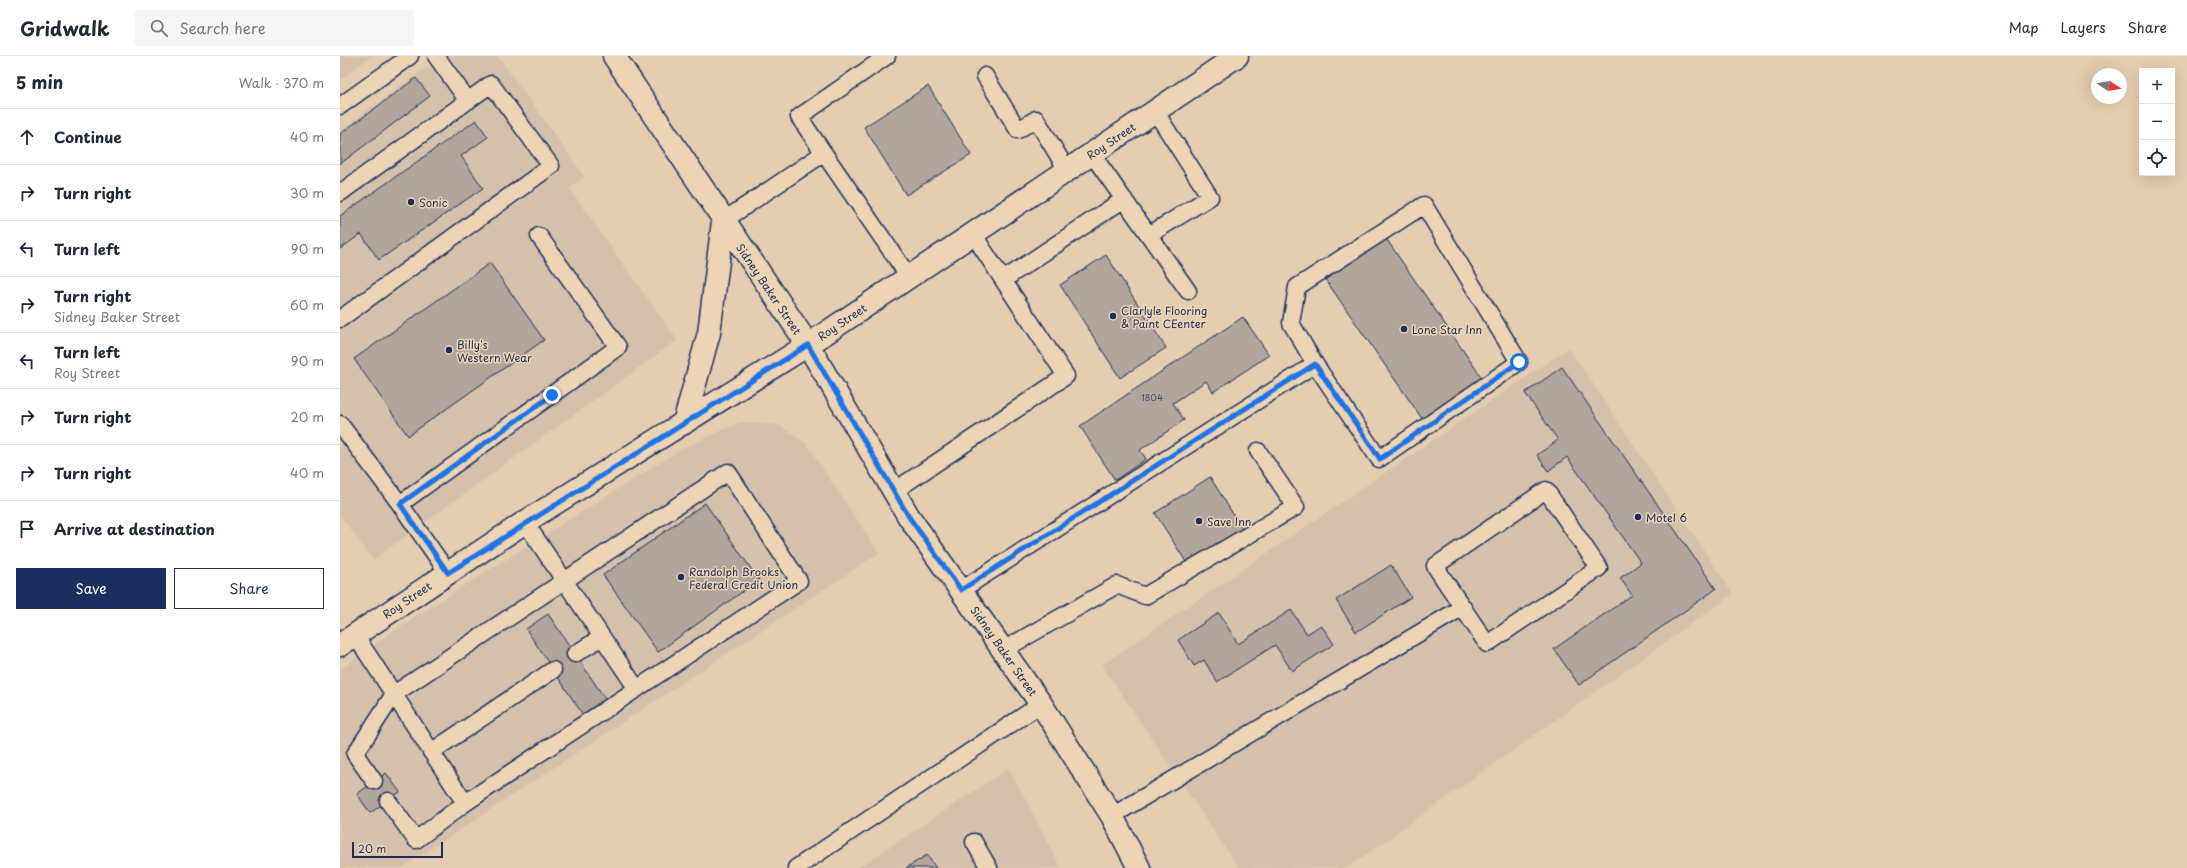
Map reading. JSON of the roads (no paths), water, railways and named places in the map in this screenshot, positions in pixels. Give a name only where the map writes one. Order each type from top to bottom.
[{"type":"main road","name":"Sidney Baker Street","points":[[614,56],[723,221],[808,345],[909,517],[1041,704],[1112,816],[1139,868]]},
{"type":"main road","name":"Roy Street","points":[[347,640],[525,522],[808,345],[1237,56]]},
{"type":"main road","points":[[684,423],[709,333],[723,221]]},
{"type":"lane","points":[[340,106],[410,56]]},
{"type":"lane","points":[[436,56],[468,101]]},
{"type":"lane","points":[[887,56],[799,117],[909,277]]},
{"type":"lane","points":[[985,76],[1018,130],[1036,119],[1067,170]]},
{"type":"lane","points":[[340,194],[491,84],[551,166],[340,319]]},
{"type":"lane","points":[[1150,235],[1210,197],[1155,111]]},
{"type":"lane","points":[[723,221],[824,154]]},
{"type":"lane","points":[[1092,154],[1188,291]]},
{"type":"lane","points":[[1003,280],[1124,199]]},
{"type":"lane","points":[[1424,205],[1519,362],[1380,459],[1315,364],[1290,323],[1297,287],[1424,205]]},
{"type":"lane","points":[[894,491],[1066,376],[973,234]]},
{"type":"lane","points":[[400,504],[618,347],[539,236]]},
{"type":"lane","points":[[961,590],[1315,364]]},
{"type":"lane","points":[[340,424],[400,504],[448,573]]},
{"type":"lane","points":[[1003,650],[1117,585],[1145,596],[1296,507],[1258,451]]},
{"type":"lane","points":[[374,782],[355,754],[394,694],[728,472],[798,581],[465,803],[416,840],[388,801]]},
{"type":"lane","points":[[1546,490],[1599,568],[1487,644],[1463,607],[1435,566],[1546,490]]},
{"type":"lane","points":[[525,522],[637,688]]},
{"type":"lane","points":[[1112,816],[1463,607]]},
{"type":"lane","points":[[575,654],[602,637]]},
{"type":"lane","points":[[347,640],[394,694],[465,803]]},
{"type":"lane","points":[[432,752],[553,670]]},
{"type":"lane","points":[[796,868],[1041,704]]},
{"type":"lane","points":[[974,842],[989,868]]},
{"type":"place","name":"Sonic","points":[[411,202]]},
{"type":"place","name":"Clarlyle Flooring & Paint CEenter","points":[[1113,316]]},
{"type":"place","name":"Lone Star Inn","points":[[1404,329]]},
{"type":"place","name":"Billy's Western Wear","points":[[449,350]]},
{"type":"place","name":"Motel 6","points":[[1638,517]]},
{"type":"place","name":"Save Inn","points":[[1199,521]]},
{"type":"place","name":"Randolph Brooks Federal Credit Union","points":[[681,577]]}]
